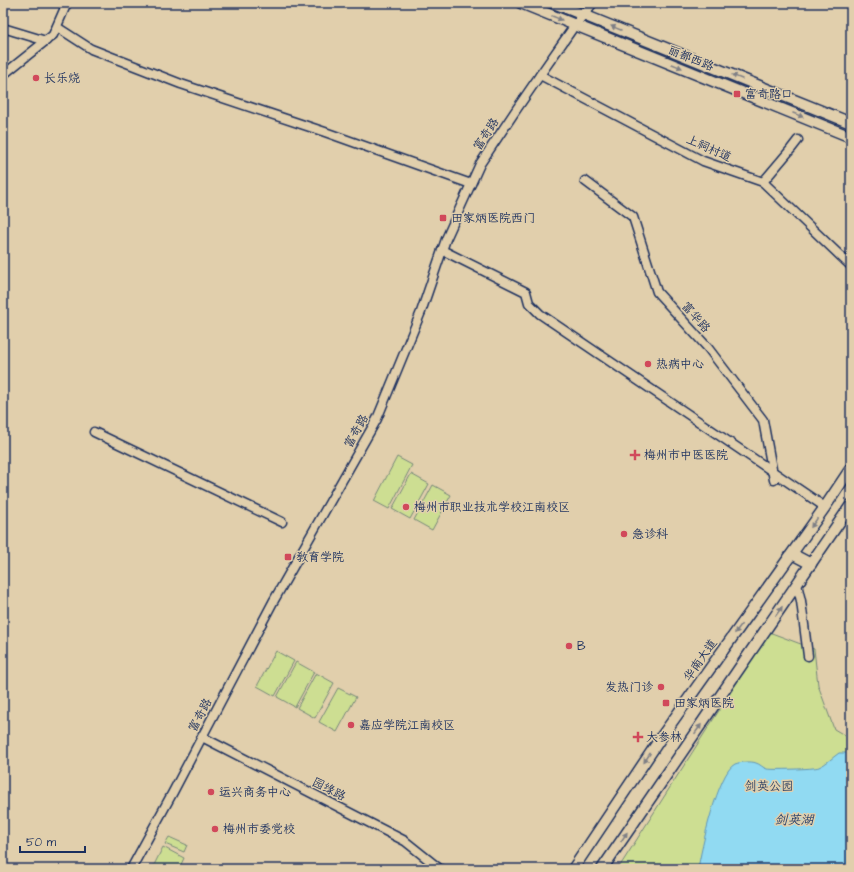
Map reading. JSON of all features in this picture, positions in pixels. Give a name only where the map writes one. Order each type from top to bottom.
[{"type":"main road","name":"丽都西路","points":[[521,3],[851,137]]},
{"type":"main road","name":"丽都西路","points":[[554,3],[851,123]]},
{"type":"main road","name":"华南大道","points":[[573,869],[662,736],[792,554],[851,468]]},
{"type":"main road","points":[[602,869],[851,505]]},
{"type":"main road","points":[[792,554],[811,564]]},
{"type":"street","points":[[3,75],[54,34],[67,3]]},
{"type":"street","name":"富奇路","points":[[131,869],[273,602],[377,419],[421,312],[446,239],[480,164],[575,25],[593,3]]},
{"type":"street","points":[[57,27],[91,49],[174,81],[325,132],[471,184]]},
{"type":"street","points":[[3,28],[46,40]]},
{"type":"street","name":"上祠村道","points":[[540,75],[703,161],[763,182],[851,266]]},
{"type":"street","points":[[763,182],[798,140]]},
{"type":"street","name":"富华路","points":[[585,181],[633,217],[657,292],[708,348],[763,420],[774,480]]},
{"type":"street","points":[[442,250],[526,292],[529,304],[540,314],[825,507]]},
{"type":"street","points":[[94,432],[282,522]]},
{"type":"street","points":[[797,584],[801,601],[808,656]]},
{"type":"street","name":"园缘路","points":[[202,737],[405,841],[440,869]]},
{"type":"green space","points":[[397,457],[412,465],[389,509],[374,501]]},
{"type":"green space","points":[[411,474],[429,484],[410,519],[392,509]]},
{"type":"green space","points":[[433,485],[451,495],[432,530],[414,520]]},
{"type":"green space","name":"剑英公园","points":[[769,632],[814,649],[818,685],[834,729],[851,739],[851,869],[618,869]]},
{"type":"green space","points":[[276,651],[294,661],[275,696],[257,686]]},
{"type":"green space","points":[[296,662],[314,672],[295,707],[277,697]]},
{"type":"green space","points":[[316,673],[334,683],[315,718],[297,708]]},
{"type":"green space","points":[[338,688],[356,697],[337,732],[319,722]]},
{"type":"green space","points":[[169,837],[187,845],[184,852],[165,844]]},
{"type":"green space","points":[[163,847],[184,858],[179,869],[152,869]]},
{"type":"water","name":"剑英湖","points":[[839,753],[851,753],[851,869],[698,869],[711,812],[722,781],[735,764],[754,762],[770,769],[816,768]]},
{"type":"place","name":"长乐烧","points":[[36,78]]},
{"type":"place","name":"富奇路口","points":[[737,94]]},
{"type":"place","name":"田家炳医院西门","points":[[443,218]]},
{"type":"place","name":"热病中心","points":[[648,364]]},
{"type":"place","name":"梅州市中医医院","points":[[635,455]]},
{"type":"place","name":"梅州市职业技术学校江南校区","points":[[406,507]]},
{"type":"place","name":"急诊科","points":[[624,534]]},
{"type":"place","name":"教育学院","points":[[288,557]]},
{"type":"place","name":"B","points":[[569,646]]},
{"type":"place","name":"发热门诊","points":[[661,687]]},
{"type":"place","name":"田家炳医院","points":[[666,703]]},
{"type":"place","name":"嘉应学院江南校区","points":[[351,725]]},
{"type":"place","name":"大参林","points":[[638,737]]},
{"type":"place","name":"运兴商务中心","points":[[211,792]]},
{"type":"place","name":"梅州市委党校","points":[[215,829]]}]
